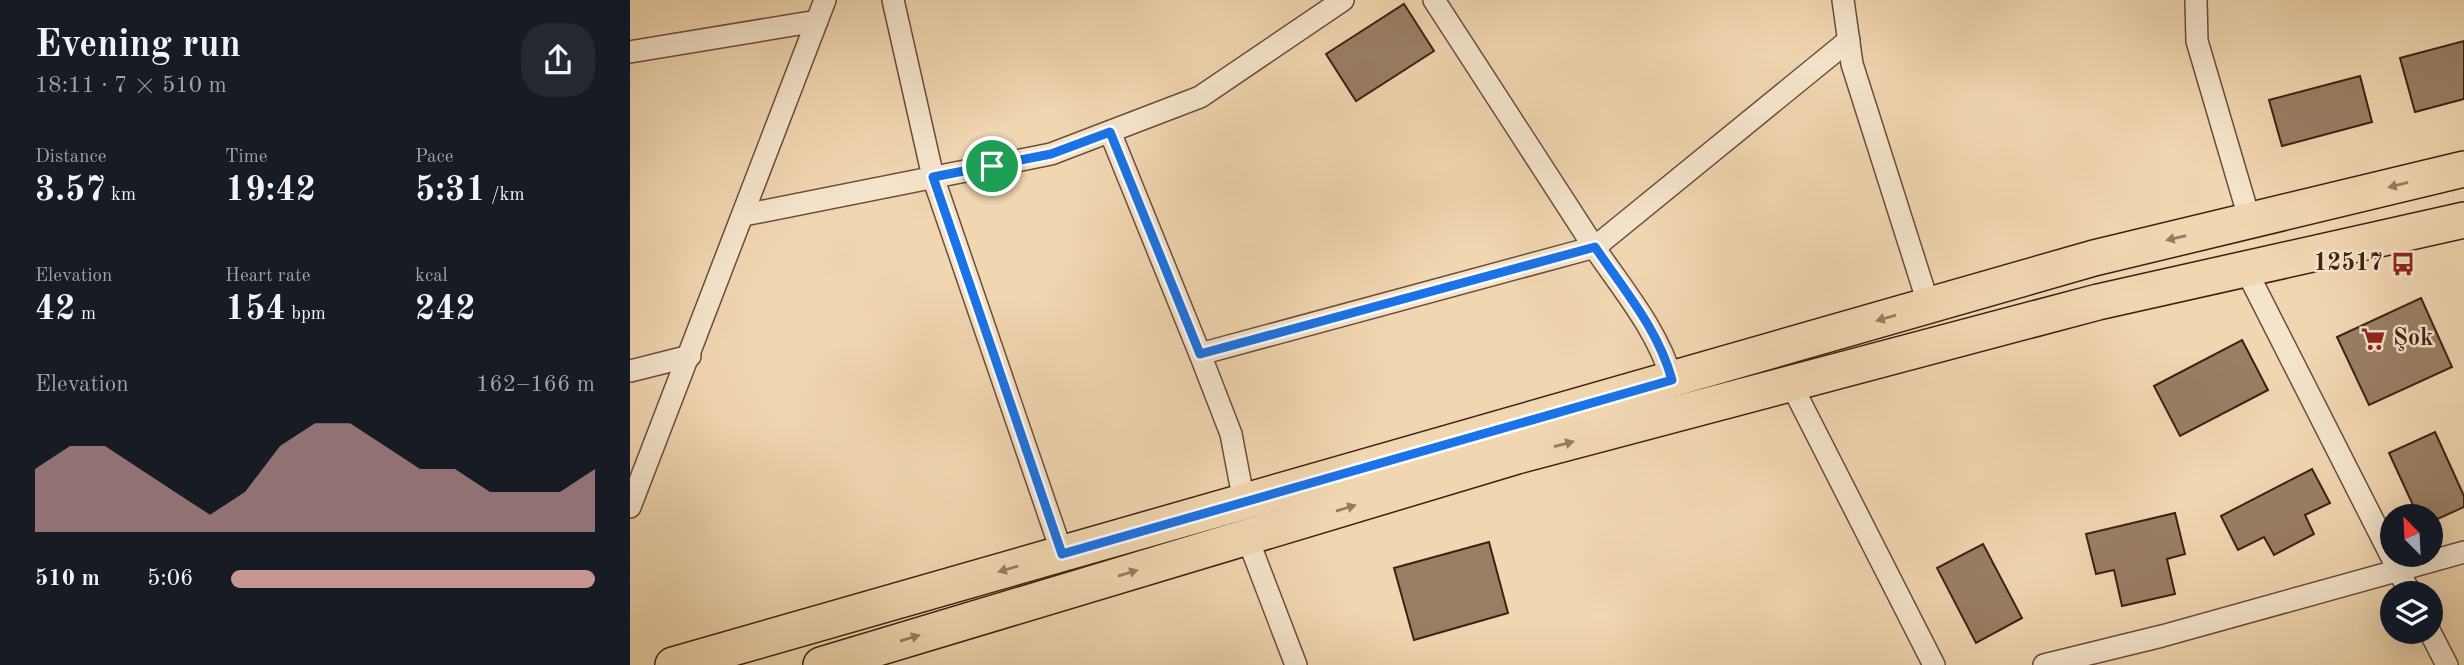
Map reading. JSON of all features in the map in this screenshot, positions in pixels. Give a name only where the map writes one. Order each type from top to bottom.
[{"type":"main road","points":[[673,665],[2094,258],[2464,169]]},
{"type":"main road","points":[[821,665],[1517,456],[2098,302],[2464,220]]},
{"type":"street","points":[[630,507],[825,0]]},
{"type":"street","points":[[893,0],[933,177],[1062,554]]},
{"type":"street","points":[[744,215],[1051,154],[1200,97],[1343,0]]},
{"type":"street","points":[[1434,0],[1595,247],[1652,329],[1664,353],[1672,380]]},
{"type":"street","points":[[1843,0],[1852,64],[1929,306]]},
{"type":"street","points":[[2196,0],[2196,40],[2250,221]]},
{"type":"street","points":[[630,52],[817,21]]},
{"type":"street","points":[[1200,354],[1595,247],[1849,40]]},
{"type":"street","points":[[1110,132],[1231,434],[1244,502]]},
{"type":"street","points":[[2246,270],[2403,581]]},
{"type":"street","points":[[630,370],[690,356]]},
{"type":"street","points":[[1791,384],[1934,665]]},
{"type":"street","points":[[1247,537],[1296,665]]},
{"type":"street","points":[[2044,665],[2093,659],[2464,552]]},
{"type":"street","points":[[2436,644],[2447,665]]},
{"type":"building","points":[[1404,4],[1434,51],[1356,101],[1326,54]]},
{"type":"building","points":[[2464,41],[2464,99],[2415,112],[2400,58]]},
{"type":"building","points":[[2360,76],[2372,122],[2282,146],[2269,100]]},
{"type":"building","points":[[2421,298],[2452,367],[2369,405],[2337,337]]},
{"type":"building","points":[[2242,340],[2268,390],[2180,436],[2154,386]]},
{"type":"building","points":[[2435,432],[2464,496],[2464,507],[2443,517],[2443,504],[2412,504],[2389,453]]},
{"type":"building","points":[[2312,469],[2330,503],[2305,515],[2314,534],[2274,555],[2264,537],[2238,550],[2221,516]]},
{"type":"building","points":[[2175,513],[2185,554],[2167,559],[2175,594],[2122,606],[2114,570],[2096,574],[2086,534]]},
{"type":"building","points":[[1489,542],[1508,613],[1414,640],[1394,568]]},
{"type":"building","points":[[1983,544],[2022,618],[1976,643],[1937,568]]},
{"type":"place","name":"12517","points":[[2403,264]]},
{"type":"place","name":"Şok","points":[[2373,339]]},
{"type":"route","points":[[1110,132],[1200,354],[1595,247],[1652,329],[1664,353],[1672,380],[1062,554],[933,177],[992,166],[1051,154],[1110,132]]}]
